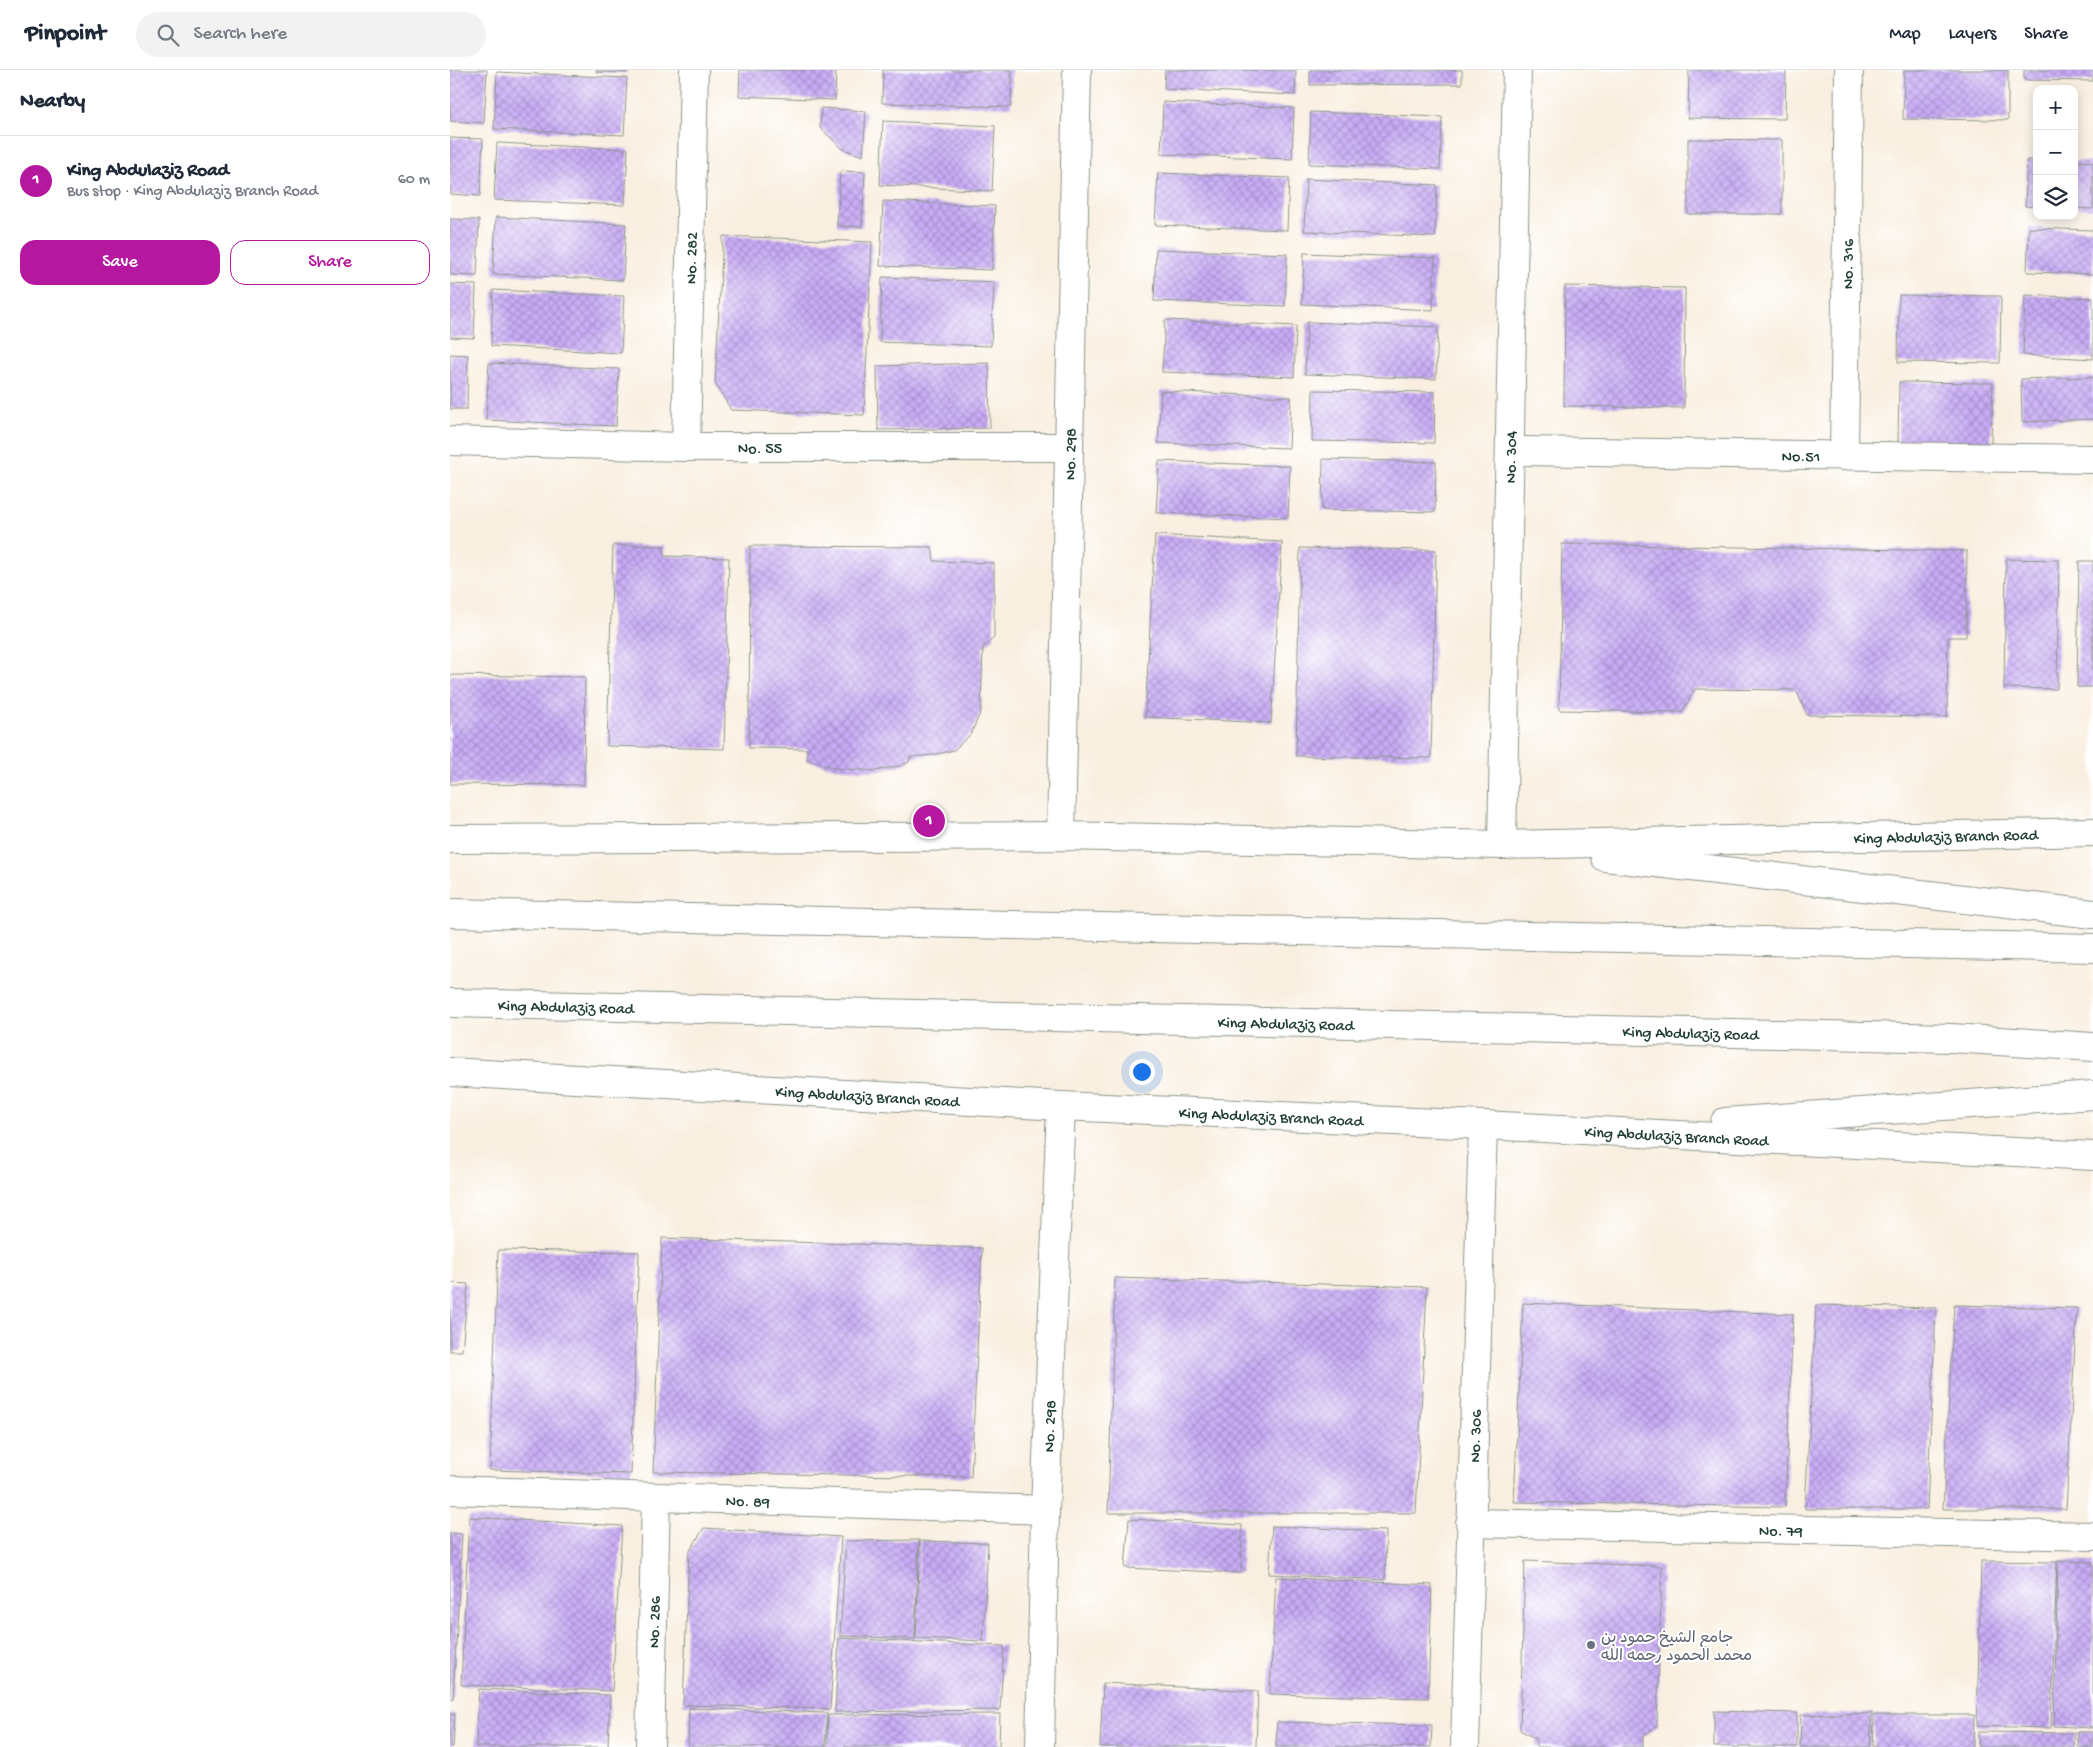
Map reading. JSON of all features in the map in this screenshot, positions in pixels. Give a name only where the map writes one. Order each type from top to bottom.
[{"type":"main road","name":"No. 282","points":[[686,447],[694,70]]},
{"type":"main road","name":"No. 298","points":[[1061,836],[1078,70]]},
{"type":"main road","name":"No. 304","points":[[1502,845],[1518,70]]},
{"type":"main road","name":"No. 316","points":[[1844,456],[1850,70]]},
{"type":"main road","name":"No. 55","points":[[450,441],[686,447],[1069,447]]},
{"type":"main road","name":"No.51","points":[[1510,451],[2093,459]]},
{"type":"main road","name":"King Abdulaziz Branch Road","points":[[450,838],[1061,836],[1502,845],[2093,832]]},
{"type":"main road","points":[[1502,845],[2093,914]]},
{"type":"main road","points":[[450,913],[2093,948]]},
{"type":"main road","name":"King Abdulaziz Road","points":[[450,1003],[1951,1038],[2093,1047]]},
{"type":"main road","name":"King Abdulaziz Branch Road","points":[[450,1072],[1061,1106],[1482,1124],[2093,1156]]},
{"type":"main road","points":[[1609,1131],[2093,1095]]},
{"type":"main road","name":"No. 298","points":[[1040,1747],[1045,1510],[1061,1106]]},
{"type":"main road","name":"No. 306","points":[[1465,1747],[1482,1124]]},
{"type":"main road","name":"No. 89","points":[[450,1490],[1045,1510]]},
{"type":"main road","name":"No. 286","points":[[650,1747],[656,1497]]},
{"type":"main road","name":"No. 79","points":[[1470,1524],[2093,1536]]},
{"type":"building","points":[[450,70],[487,70],[484,123],[450,121]]},
{"type":"building","points":[[596,70],[627,70],[627,73],[596,72]]},
{"type":"building","points":[[740,70],[836,70],[835,100],[739,96]]},
{"type":"building","points":[[883,70],[1012,70],[1011,107],[882,103]]},
{"type":"building","points":[[1165,70],[1296,70],[1295,95],[1164,89]]},
{"type":"building","points":[[1310,70],[1462,70],[1462,84],[1310,85]]},
{"type":"building","points":[[1689,70],[1786,70],[1785,119],[1688,118]]},
{"type":"building","points":[[1904,70],[2008,70],[2008,120],[1903,119]]},
{"type":"building","points":[[2024,70],[2093,70],[2093,81],[2024,80]]},
{"type":"building","points":[[497,72],[627,78],[624,135],[494,129]]},
{"type":"building","points":[[1163,102],[1294,108],[1292,159],[1161,154]]},
{"type":"building","points":[[821,108],[866,111],[863,156],[843,149],[820,128]]},
{"type":"building","points":[[1311,112],[1442,117],[1440,169],[1309,164]]},
{"type":"building","points":[[883,121],[995,126],[992,191],[880,185]]},
{"type":"building","points":[[450,138],[483,139],[480,196],[450,194]]},
{"type":"building","points":[[1688,139],[1782,140],[1782,214],[1688,214]]},
{"type":"building","points":[[497,143],[628,149],[625,205],[494,200]]},
{"type":"building","points":[[2027,160],[2033,160],[2033,207],[2025,206]]},
{"type":"building","points":[[2078,161],[2093,162],[2093,209],[2078,208]]},
{"type":"building","points":[[840,171],[865,172],[862,227],[837,226]]},
{"type":"building","points":[[1158,173],[1289,178],[1287,230],[1155,225]]},
{"type":"building","points":[[1306,179],[1437,185],[1435,237],[1304,231]]},
{"type":"building","points":[[883,201],[995,206],[992,270],[880,266]]},
{"type":"building","points":[[496,217],[626,224],[623,280],[493,274]]},
{"type":"building","points":[[450,219],[479,220],[477,276],[450,275]]},
{"type":"building","points":[[2029,228],[2093,230],[2093,274],[2027,272]]},
{"type":"building","points":[[723,236],[872,242],[864,415],[731,410],[715,383]]},
{"type":"building","points":[[1156,249],[1287,254],[1285,306],[1154,301]]},
{"type":"building","points":[[1304,253],[1435,258],[1433,310],[1302,304]]},
{"type":"building","points":[[882,277],[994,282],[991,346],[880,342]]},
{"type":"building","points":[[450,284],[476,285],[474,338],[450,337]]},
{"type":"building","points":[[1565,286],[1685,288],[1684,408],[1564,406]]},
{"type":"building","points":[[493,290],[624,296],[621,353],[491,346]]},
{"type":"building","points":[[1899,295],[2001,296],[2000,363],[1898,362]]},
{"type":"building","points":[[2025,295],[2093,298],[2093,359],[2023,355]]},
{"type":"building","points":[[1165,320],[1296,326],[1294,377],[1162,372]]},
{"type":"building","points":[[1307,322],[1438,327],[1436,379],[1305,374]]},
{"type":"building","points":[[450,354],[468,355],[467,409],[450,409]]},
{"type":"building","points":[[489,363],[619,369],[616,426],[486,420]]},
{"type":"building","points":[[989,363],[990,428],[878,430],[877,366]]},
{"type":"building","points":[[2093,377],[2093,419],[2022,422],[2021,379]]},
{"type":"building","points":[[1899,382],[1993,383],[1991,443],[1898,443]]},
{"type":"building","points":[[1313,390],[1435,392],[1434,443],[1312,441]]},
{"type":"building","points":[[1161,391],[1291,397],[1289,448],[1158,443]]},
{"type":"building","points":[[1323,459],[1436,462],[1435,512],[1322,510]]},
{"type":"building","points":[[1159,461],[1290,466],[1288,518],[1156,513]]},
{"type":"building","points":[[1155,535],[1282,542],[1271,723],[1145,717]]},
{"type":"building","points":[[1562,544],[1967,551],[1966,637],[1948,637],[1947,717],[1807,715],[1796,690],[1695,689],[1682,712],[1559,710]]},
{"type":"building","points":[[613,545],[664,546],[664,556],[729,558],[724,749],[607,746]]},
{"type":"building","points":[[750,546],[932,547],[934,561],[994,563],[994,638],[983,647],[981,711],[971,734],[954,750],[933,755],[910,757],[909,762],[899,766],[875,771],[835,768],[807,760],[807,749],[749,748]]},
{"type":"building","points":[[1300,548],[1436,550],[1431,758],[1296,756]]},
{"type":"building","points":[[2006,559],[2059,560],[2057,689],[2004,688]]},
{"type":"building","points":[[2079,561],[2093,561],[2093,687],[2077,687]]},
{"type":"building","points":[[450,675],[585,677],[584,785],[450,784]]},
{"type":"building","points":[[662,1238],[982,1248],[971,1477],[653,1472]]},
{"type":"building","points":[[498,1250],[639,1252],[631,1474],[490,1470]]},
{"type":"building","points":[[1115,1278],[1427,1287],[1416,1513],[1108,1513]]},
{"type":"building","points":[[450,1283],[468,1284],[462,1351],[450,1351]]},
{"type":"building","points":[[1523,1303],[1793,1314],[1785,1507],[1514,1502]]},
{"type":"building","points":[[1816,1305],[1936,1308],[1927,1509],[1805,1509]]},
{"type":"building","points":[[1954,1305],[2077,1308],[2066,1509],[1943,1509]]},
{"type":"building","points":[[469,1517],[622,1526],[612,1691],[461,1685]]},
{"type":"building","points":[[1129,1519],[1242,1525],[1241,1573],[1125,1568]]},
{"type":"building","points":[[1272,1526],[1386,1531],[1385,1580],[1269,1574]]},
{"type":"building","points":[[704,1528],[841,1537],[830,1709],[683,1705],[689,1552]]},
{"type":"building","points":[[450,1533],[462,1534],[453,1699],[450,1699]]},
{"type":"building","points":[[919,1540],[915,1639],[840,1636],[846,1541]]},
{"type":"building","points":[[920,1541],[988,1543],[983,1641],[916,1638]]},
{"type":"building","name":"جامع الشيخ حمود بن محمد الحمود رحمه الله","points":[[1525,1561],[1662,1566],[1657,1725],[1643,1737],[1643,1747],[1536,1747],[1536,1739],[1520,1730]]},
{"type":"building","points":[[1981,1561],[2057,1562],[2051,1728],[1977,1726]]},
{"type":"building","points":[[2058,1561],[2093,1562],[2093,1728],[2054,1726]]},
{"type":"building","points":[[1276,1577],[1432,1585],[1428,1698],[1270,1694]]},
{"type":"building","points":[[839,1638],[1004,1646],[1000,1710],[835,1712]]},
{"type":"building","points":[[1103,1683],[1258,1691],[1256,1747],[1100,1747]]},
{"type":"building","points":[[479,1689],[610,1695],[608,1747],[476,1747]]},
{"type":"building","points":[[689,1708],[827,1713],[825,1747],[688,1747]]},
{"type":"building","points":[[1714,1711],[1797,1713],[1797,1747],[1714,1747]]},
{"type":"building","points":[[1872,1713],[1870,1747],[1800,1747],[1801,1715]]},
{"type":"building","points":[[450,1714],[455,1714],[453,1747],[450,1747]]},
{"type":"building","points":[[1000,1714],[999,1747],[827,1747],[828,1715]]},
{"type":"building","points":[[1874,1715],[1974,1715],[1973,1747],[1873,1747]]},
{"type":"building","points":[[1277,1722],[1432,1725],[1431,1747],[1276,1747]]},
{"type":"building","points":[[1978,1732],[2075,1733],[2074,1747],[1978,1747]]},
{"type":"building","points":[[2078,1732],[2093,1732],[2093,1747],[2078,1747]]},
{"type":"place","name":"King Abdulaziz Road","points":[[929,821]]},
{"type":"place","name":"جامع الشيخ حمود بن محمد الحمود رحمه الله","points":[[1591,1645]]}]
